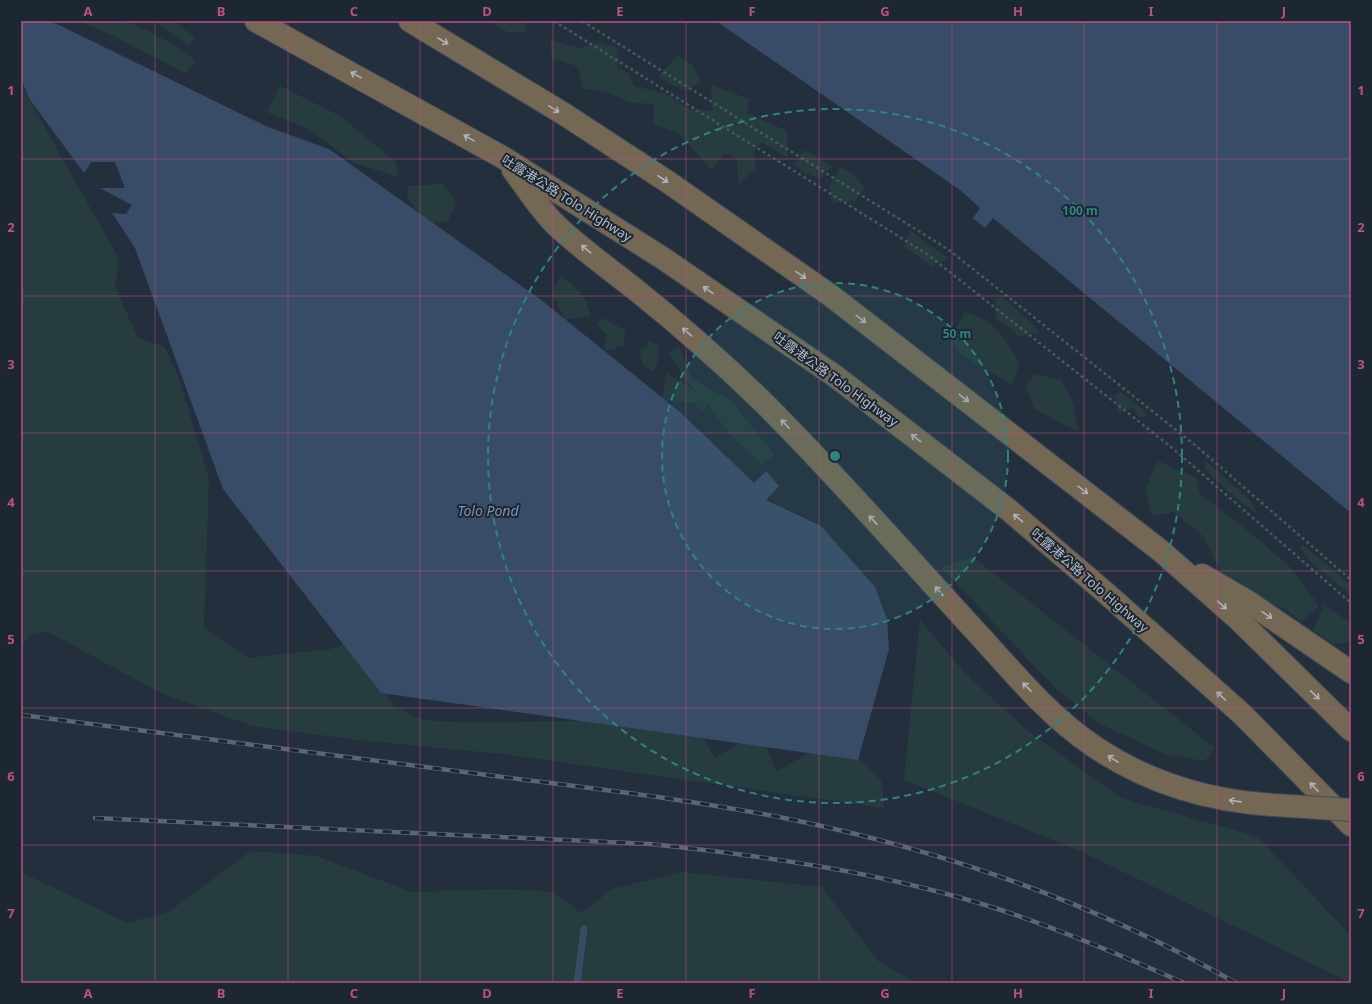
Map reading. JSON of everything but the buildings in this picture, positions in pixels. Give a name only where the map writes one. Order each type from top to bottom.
[{"type":"highway","name":"吐露港公路 Tolo Highway","points":[[256,21],[504,158],[661,257],[835,376],[1010,511],[1176,654],[1253,725],[1351,825]]},
{"type":"highway","points":[[410,21],[557,110],[655,174],[830,295],[1162,551],[1238,619],[1351,730]]},
{"type":"highway","points":[[504,158],[555,224],[674,320],[736,376],[787,426],[1041,701],[1090,744],[1122,764],[1170,785],[1209,796],[1256,804],[1351,810]]},
{"type":"highway","points":[[1162,551],[1247,601],[1351,672]]},
{"type":"path","points":[[554,21],[927,254],[1171,447],[1351,603]]},
{"type":"path","points":[[582,21],[949,250],[1195,445],[1351,580]]},
{"type":"green space","points":[[78,21],[123,21],[133,24],[161,38],[196,61],[185,73],[114,36]]},
{"type":"green space","points":[[154,21],[174,21],[195,38],[188,45]]},
{"type":"green space","points":[[490,21],[526,21],[525,32],[509,33]]},
{"type":"green space","points":[[550,40],[579,48],[601,42],[617,48],[618,68],[629,74],[634,86],[666,94],[689,109],[712,111],[711,85],[749,99],[747,113],[787,131],[788,159],[762,142],[754,151],[756,169],[738,184],[737,158],[725,153],[712,170],[677,132],[654,125],[654,104],[632,103],[611,94],[583,88],[577,66],[552,59]]},
{"type":"green space","points":[[678,55],[694,67],[701,82],[685,90],[672,85],[659,76]]},
{"type":"green space","points":[[21,85],[119,259],[115,287],[138,338],[165,347],[178,376],[209,478],[204,627],[248,658],[331,649],[349,642],[394,707],[423,720],[478,723],[609,720],[700,733],[715,758],[760,730],[776,772],[812,751],[842,743],[881,780],[884,808],[503,754],[357,740],[253,726],[163,694],[46,631],[30,635],[21,646]]},
{"type":"green space","points":[[280,86],[340,116],[396,162],[398,177],[354,163],[307,128],[267,112]]},
{"type":"green space","points":[[804,150],[832,166],[820,179],[803,172],[794,164]]},
{"type":"green space","points":[[840,167],[851,172],[865,187],[855,201],[832,203],[829,186]]},
{"type":"green space","points":[[442,184],[456,202],[448,221],[424,224],[407,196],[408,186]]},
{"type":"green space","points":[[910,230],[948,259],[931,267],[917,255],[903,247]]},
{"type":"green space","points":[[561,275],[576,288],[584,298],[589,309],[590,316],[565,320],[552,293]]},
{"type":"green space","points":[[1002,297],[1032,323],[1041,333],[1019,337],[1009,327],[995,318],[996,299]]},
{"type":"green space","points":[[965,312],[975,315],[992,325],[1004,338],[1020,363],[1012,385],[959,353],[951,338]]},
{"type":"green space","points":[[603,318],[625,330],[624,346],[604,351],[607,335],[597,325]]},
{"type":"green space","points":[[647,340],[659,345],[659,357],[654,372],[642,364],[639,349],[647,347]]},
{"type":"green space","points":[[679,347],[692,379],[732,401],[774,455],[762,464],[732,437],[708,405],[702,411],[694,403],[662,401],[666,373],[697,392],[692,388],[668,352]]},
{"type":"green space","points":[[1036,374],[1061,380],[1073,403],[1078,430],[1063,425],[1034,408],[1025,386]]},
{"type":"green space","points":[[1121,392],[1142,408],[1148,417],[1139,417],[1133,408],[1118,413],[1115,394]]},
{"type":"green space","points":[[1158,461],[1196,478],[1199,493],[1250,532],[1290,567],[1319,606],[1301,622],[1285,609],[1249,594],[1224,578],[1203,536],[1174,512],[1152,516],[1145,489]]},
{"type":"green space","points":[[1206,461],[1249,499],[1258,514],[1223,487],[1204,468]]},
{"type":"green space","points":[[1303,545],[1351,585],[1351,595],[1313,564],[1299,547]]},
{"type":"green space","points":[[973,557],[1215,748],[1205,761],[1164,754],[1099,723],[1055,688],[941,567]]},
{"type":"green space","points":[[1324,605],[1351,623],[1351,642],[1334,644],[1313,630]]},
{"type":"green space","points":[[920,620],[966,674],[1029,732],[1121,798],[1258,837],[1351,936],[1351,983],[1078,850],[904,780]]},
{"type":"green space","points":[[251,851],[316,856],[412,892],[506,889],[554,892],[581,913],[612,889],[682,872],[822,887],[879,962],[917,983],[21,983],[21,872],[127,923],[168,912]]},
{"type":"water","name":"Tolo Pond","points":[[21,21],[48,21],[59,25],[268,127],[329,149],[540,299],[680,412],[754,483],[766,471],[779,486],[766,500],[821,526],[875,587],[887,619],[889,649],[858,760],[381,693],[223,489],[135,248],[112,213],[126,214],[132,205],[100,188],[125,188],[115,162],[91,162],[84,173],[30,100],[21,79]]},
{"type":"water","points":[[716,21],[1351,21],[1351,513],[993,218],[985,228],[973,218],[980,208],[960,190]]},
{"type":"waterway","points":[[577,983],[584,929]]},
{"type":"railway","points":[[22,715],[631,793],[789,819],[905,847],[1019,883],[1075,905],[1129,929],[1236,983]]},
{"type":"railway","points":[[95,818],[650,844],[782,860],[870,876],[956,896],[1045,926],[1184,983]]}]
